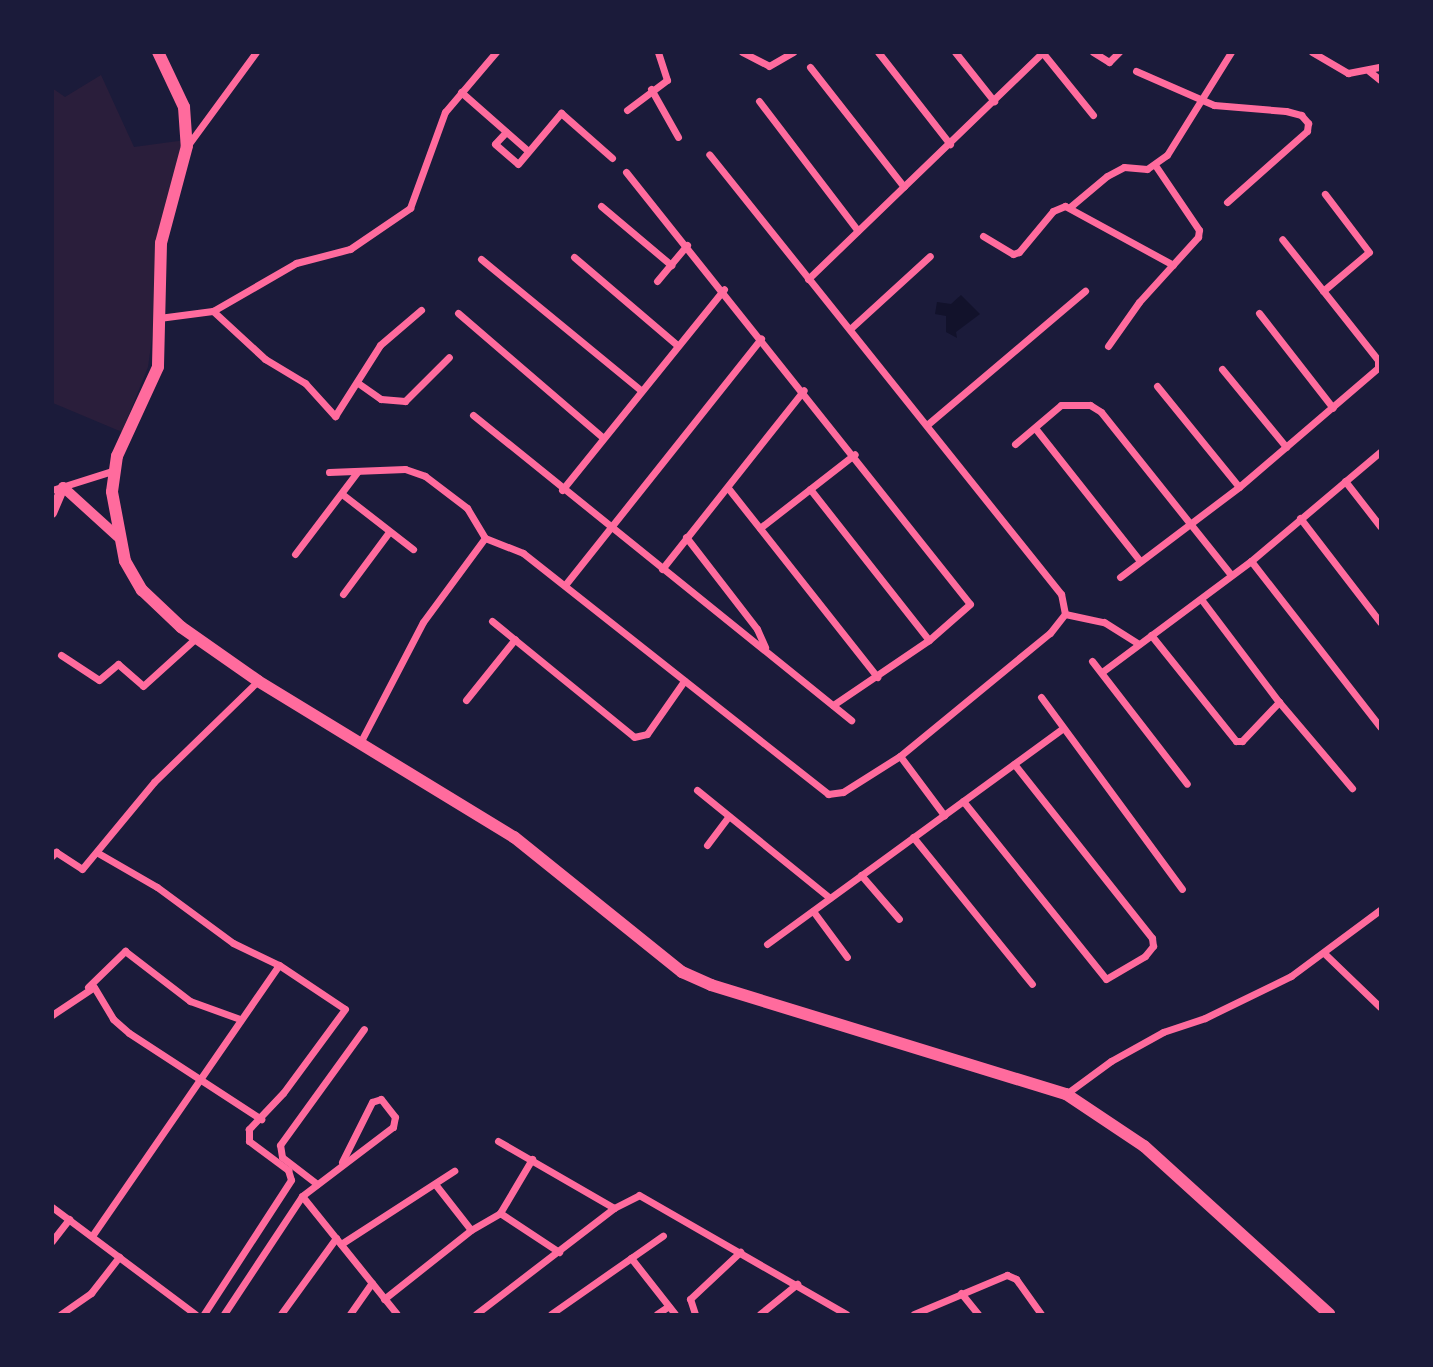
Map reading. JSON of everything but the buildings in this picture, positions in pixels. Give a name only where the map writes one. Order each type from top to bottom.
[{"type":"main road","points":[[158,52],[184,107],[187,146],[161,243],[158,367],[125,437],[115,470],[112,492],[118,537],[127,566],[142,590],[196,638],[258,681],[523,843],[668,963],[697,979],[1066,1094],[1144,1146],[1329,1314]]},
{"type":"street","points":[[187,146],[256,52]]},
{"type":"street","points":[[627,110],[668,75],[658,52]]},
{"type":"street","points":[[742,52],[769,66],[793,52]]},
{"type":"street","points":[[878,52],[950,144]]},
{"type":"street","points":[[955,52],[994,101]]},
{"type":"street","points":[[1093,52],[1109,62],[1119,52]]},
{"type":"street","points":[[984,236],[1013,254],[1019,252],[1053,211],[1070,207],[1124,167],[1155,165],[1167,156],[1231,52]]},
{"type":"street","points":[[1312,52],[1348,73],[1381,67]]},
{"type":"street","points":[[159,318],[213,311],[296,263],[350,249],[410,208],[445,112],[496,53]]},
{"type":"street","points":[[808,279],[1042,53],[1093,115]]},
{"type":"street","points":[[810,67],[904,187]]},
{"type":"street","points":[[1136,71],[1199,100],[1227,107],[1286,111],[1301,115],[1308,123],[1307,131],[1227,202]]},
{"type":"street","points":[[1369,71],[1381,80]]},
{"type":"street","points":[[651,89],[678,137]]},
{"type":"street","points":[[461,92],[527,150]]},
{"type":"street","points":[[760,101],[858,231]]},
{"type":"street","points":[[506,132],[495,144],[518,164],[527,150],[561,113],[612,158]]},
{"type":"street","points":[[329,472],[417,472],[467,508],[485,538],[523,553],[828,794],[843,792],[900,756],[1050,633],[1065,614],[1061,594],[928,424],[709,154]]},
{"type":"street","points":[[1108,346],[1173,265],[1196,242],[1199,230],[1155,165]]},
{"type":"street","points":[[626,172],[855,454],[970,604],[929,640],[833,705]]},
{"type":"street","points":[[1323,291],[1368,251],[1325,194]]},
{"type":"street","points":[[601,206],[671,265]]},
{"type":"street","points":[[1070,207],[1173,265]]},
{"type":"street","points":[[1120,577],[1239,487],[1375,374],[1378,360],[1282,239]]},
{"type":"street","points":[[657,281],[687,245]]},
{"type":"street","points":[[574,257],[676,344]]},
{"type":"street","points":[[850,329],[930,257]]},
{"type":"street","points":[[481,259],[639,389]]},
{"type":"street","points":[[562,489],[639,389],[723,289]]},
{"type":"street","points":[[928,424],[1085,291]]},
{"type":"street","points":[[213,311],[265,359],[305,383],[335,416],[380,345],[421,310]]},
{"type":"street","points":[[458,313],[602,437]]},
{"type":"street","points":[[1259,313],[1333,408]]},
{"type":"street","points":[[565,586],[761,340]]},
{"type":"street","points":[[358,383],[381,399],[405,401],[449,357]]},
{"type":"street","points":[[1222,369],[1286,447]]},
{"type":"street","points":[[1157,386],[1239,487]]},
{"type":"street","points":[[662,569],[804,390]]},
{"type":"street","points":[[1015,444],[1061,405],[1090,405],[1101,412],[1188,525],[1231,575]]},
{"type":"street","points":[[473,415],[612,530],[851,720]]},
{"type":"street","points":[[1035,428],[1140,561]]},
{"type":"street","points":[[1102,672],[1251,561],[1381,452]]},
{"type":"street","points":[[760,528],[855,454]]},
{"type":"street","points":[[58,489],[115,470]]},
{"type":"street","points":[[295,554],[358,471]]},
{"type":"street","points":[[1345,481],[1381,526]]},
{"type":"street","points":[[728,488],[877,677]]},
{"type":"street","points":[[52,513],[58,489]]},
{"type":"street","points":[[58,489],[118,537]]},
{"type":"street","points":[[810,489],[929,640]]},
{"type":"street","points":[[342,494],[413,549]]},
{"type":"street","points":[[1300,518],[1381,622]]},
{"type":"street","points":[[343,594],[389,533]]},
{"type":"street","points":[[686,537],[757,629],[766,650]]},
{"type":"street","points":[[360,743],[423,622],[485,538]]},
{"type":"street","points":[[1251,561],[1381,727]]},
{"type":"street","points":[[1201,599],[1279,702],[1352,788]]},
{"type":"street","points":[[1065,614],[1104,622],[1139,644]]},
{"type":"street","points":[[492,621],[634,737],[647,734],[684,681]]},
{"type":"street","points":[[1151,635],[1236,741],[1242,741],[1279,702]]},
{"type":"street","points":[[61,655],[99,680],[118,664],[142,685],[196,638]]},
{"type":"street","points":[[466,700],[515,639]]},
{"type":"street","points":[[1092,661],[1187,784]]},
{"type":"street","points":[[52,856],[56,852],[82,869],[98,853],[154,782],[258,681]]},
{"type":"street","points":[[1041,697],[1182,889]]},
{"type":"street","points":[[767,944],[1063,728]]},
{"type":"street","points":[[900,756],[944,815]]},
{"type":"street","points":[[963,801],[1106,979],[1146,956],[1153,946],[1152,938],[1014,764]]},
{"type":"street","points":[[697,790],[830,898]]},
{"type":"street","points":[[707,845],[729,816]]},
{"type":"street","points":[[913,837],[1032,984]]},
{"type":"street","points":[[98,853],[157,887],[233,943],[279,965],[345,1009],[261,1119],[249,1129],[250,1141],[288,1170],[291,1180],[205,1314]]},
{"type":"street","points":[[861,875],[899,919]]},
{"type":"street","points":[[813,911],[847,957]]},
{"type":"street","points":[[1066,1094],[1143,1042],[1216,1013],[1325,954],[1381,911]]},
{"type":"street","points":[[52,1015],[88,987],[125,951],[190,1001],[240,1019]]},
{"type":"street","points":[[1325,954],[1381,1007]]},
{"type":"street","points":[[92,1236],[279,965]]},
{"type":"street","points":[[88,987],[98,992],[120,1025],[261,1119]]},
{"type":"street","points":[[317,1184],[282,1157],[280,1144],[364,1029]]},
{"type":"street","points":[[224,1314],[302,1196],[342,1162],[393,1127],[395,1117],[380,1099],[372,1102],[342,1162]]},
{"type":"street","points":[[498,1141],[614,1208]]},
{"type":"street","points":[[384,1299],[471,1230],[500,1213],[532,1159]]},
{"type":"street","points":[[281,1314],[338,1241],[454,1171]]},
{"type":"street","points":[[435,1184],[471,1230]]},
{"type":"street","points":[[475,1314],[614,1208],[639,1195],[846,1314]]},
{"type":"street","points":[[302,1196],[397,1314]]},
{"type":"street","points":[[52,1207],[194,1314]]},
{"type":"street","points":[[500,1213],[559,1252]]},
{"type":"street","points":[[52,1241],[69,1219]]},
{"type":"street","points":[[551,1314],[663,1236]]},
{"type":"street","points":[[695,1314],[690,1299],[740,1252]]},
{"type":"street","points":[[61,1314],[88,1296],[119,1257]]},
{"type":"street","points":[[631,1258],[675,1314]]},
{"type":"street","points":[[914,1314],[961,1293],[1011,1276],[1041,1314]]},
{"type":"street","points":[[350,1314],[372,1283]]},
{"type":"street","points":[[760,1314],[797,1284]]},
{"type":"street","points":[[961,1293],[978,1314]]},
{"type":"street","points":[[657,1314],[669,1306]]},
{"type":"shaded area","points":[[101,75],[134,147],[193,139],[171,198],[148,367],[122,432],[53,403],[52,88],[65,97]]},
{"type":"shaded area","points":[[961,295],[980,314],[956,332],[957,338],[946,332],[946,316],[935,314],[937,302],[951,304]]}]
